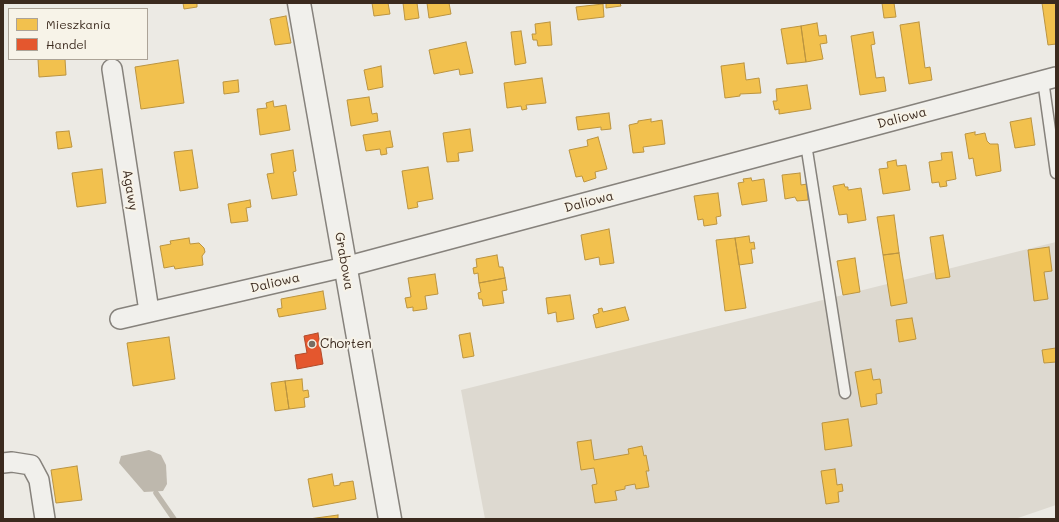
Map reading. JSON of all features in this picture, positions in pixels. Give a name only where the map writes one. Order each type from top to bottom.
[{"type":"street","name":"Grabowa","points":[[299,3],[390,519]]},
{"type":"street","name":"Agawy","points":[[112,69],[149,311]]},
{"type":"street","name":"Daliowa","points":[[120,319],[149,311],[345,267],[1049,78]]},
{"type":"street","points":[[3,463],[12,462],[31,465],[39,480],[45,519]]},
{"type":"lane","points":[[1049,78],[1056,173]]},
{"type":"lane","points":[[806,144],[845,393]]},
{"type":"shaded area","points":[[1056,242],[1056,505],[1015,519],[485,519],[461,390]]},
{"type":"shaded area","points":[[149,450],[161,455],[166,465],[167,484],[163,491],[144,492],[119,463],[121,456]]},
{"type":"building: Mieszkania","points":[[183,3],[197,3],[197,7],[184,9]]},
{"type":"building: Mieszkania","points":[[372,3],[388,3],[390,14],[374,16]]},
{"type":"building: Mieszkania","points":[[403,3],[417,3],[419,18],[405,20]]},
{"type":"building: Mieszkania","points":[[427,3],[449,3],[451,14],[429,18]]},
{"type":"building: Mieszkania","points":[[606,3],[620,3],[621,6],[606,8]]},
{"type":"building: Mieszkania","points":[[882,3],[894,3],[896,17],[884,18]]},
{"type":"building: Mieszkania","points":[[1042,3],[1056,3],[1056,44],[1048,45]]},
{"type":"building: Mieszkania","points":[[603,4],[604,17],[578,20],[576,7]]},
{"type":"building: Mieszkania","points":[[286,16],[291,43],[275,45],[270,19]]},
{"type":"building: Mieszkania","points":[[550,22],[552,45],[538,46],[537,40],[533,40],[532,34],[536,34],[535,24]]},
{"type":"building: Mieszkania","points":[[919,22],[925,68],[930,67],[932,80],[909,84],[900,25]]},
{"type":"building: Mieszkania","points":[[817,23],[819,36],[826,35],[827,43],[820,44],[823,59],[806,62],[801,26]]},
{"type":"building: Mieszkania","points":[[801,26],[806,62],[787,64],[781,29]]},
{"type":"building: Mieszkania","points":[[521,31],[526,63],[515,65],[511,32]]},
{"type":"building: Mieszkania","points":[[873,32],[875,44],[871,45],[876,78],[884,77],[886,91],[860,95],[851,36]]},
{"type":"building: Mieszkania","points":[[466,42],[473,73],[460,75],[459,69],[434,74],[429,50]]},
{"type":"building: Mieszkania","points":[[38,60],[65,60],[66,75],[39,77]]},
{"type":"building: Mieszkania","points":[[178,60],[184,103],[141,109],[135,67]]},
{"type":"building: Mieszkania","points":[[744,63],[746,80],[759,78],[761,93],[740,94],[740,96],[725,98],[721,66]]},
{"type":"building: Mieszkania","points":[[381,66],[383,87],[368,90],[364,70]]},
{"type":"building: Mieszkania","points":[[542,78],[546,103],[526,105],[527,109],[522,110],[521,106],[507,108],[504,83]]},
{"type":"building: Mieszkania","points":[[238,80],[239,92],[224,94],[223,82]]},
{"type":"building: Mieszkania","points":[[807,85],[811,109],[779,114],[779,109],[775,110],[773,101],[777,101],[776,89]]},
{"type":"building: Mieszkania","points":[[369,97],[372,114],[377,113],[378,121],[351,126],[347,100]]},
{"type":"building: Mieszkania","points":[[273,101],[274,107],[286,105],[290,130],[260,135],[257,109],[267,108],[266,103]]},
{"type":"building: Mieszkania","points":[[609,113],[611,129],[601,130],[601,127],[578,130],[576,117]]},
{"type":"building: Mieszkania","points":[[1031,118],[1035,145],[1015,148],[1010,122]]},
{"type":"building: Mieszkania","points":[[651,119],[651,122],[662,120],[665,144],[643,147],[644,152],[633,153],[629,125],[638,123],[638,121]]},
{"type":"building: Mieszkania","points":[[470,129],[473,151],[458,153],[459,161],[447,162],[443,133]]},
{"type":"building: Mieszkania","points":[[69,131],[72,147],[58,149],[56,132]]},
{"type":"building: Mieszkania","points":[[390,131],[393,147],[386,148],[387,154],[381,155],[380,149],[366,151],[363,135]]},
{"type":"building: Mieszkania","points":[[975,132],[975,135],[985,133],[987,141],[990,144],[998,144],[1001,171],[976,176],[973,158],[969,159],[965,134]]},
{"type":"building: Mieszkania","points":[[598,137],[607,169],[595,172],[596,178],[584,182],[582,176],[576,177],[569,150],[588,146],[587,140]]},
{"type":"building: Mieszkania","points":[[192,150],[198,188],[180,191],[174,152]]},
{"type":"building: Mieszkania","points":[[293,150],[296,171],[293,172],[297,195],[272,199],[267,174],[274,173],[271,154]]},
{"type":"building: Mieszkania","points":[[952,152],[956,179],[946,181],[947,186],[940,187],[939,182],[932,183],[929,162],[942,160],[941,153]]},
{"type":"building: Mieszkania","points":[[896,160],[897,166],[906,165],[910,190],[883,194],[879,169],[888,168],[887,162]]},
{"type":"building: Mieszkania","points":[[428,167],[433,199],[417,202],[418,207],[408,209],[402,171]]},
{"type":"building: Mieszkania","points":[[102,169],[106,203],[77,207],[72,173]]},
{"type":"building: Mieszkania","points":[[800,173],[801,185],[807,184],[808,200],[797,201],[795,197],[785,199],[782,175]]},
{"type":"building: Mieszkania","points":[[751,178],[752,181],[764,179],[767,201],[742,205],[738,183],[744,182],[743,179]]},
{"type":"building: Mieszkania","points":[[844,184],[845,187],[848,187],[848,190],[861,188],[866,220],[848,223],[847,214],[839,215],[833,186]]},
{"type":"building: Mieszkania","points":[[718,193],[721,216],[716,217],[717,224],[704,226],[703,219],[698,220],[694,196]]},
{"type":"building: Mieszkania","points":[[250,200],[251,207],[246,208],[248,221],[231,223],[228,204]]},
{"type":"building: Mieszkania","points":[[894,215],[899,253],[883,255],[877,217]]},
{"type":"building: Mieszkania","points":[[609,229],[614,263],[600,265],[599,257],[585,260],[581,235]]},
{"type":"building: Mieszkania","points":[[943,235],[950,277],[936,279],[930,237]]},
{"type":"building: Mieszkania","points":[[749,236],[750,243],[754,242],[755,249],[751,249],[753,263],[739,265],[735,238]]},
{"type":"building: Mieszkania","points":[[189,238],[190,244],[199,243],[204,248],[205,252],[202,256],[203,265],[175,269],[174,266],[164,268],[160,246],[171,244],[170,241]]},
{"type":"building: Mieszkania","points":[[735,238],[746,308],[725,311],[716,240]]},
{"type":"building: Mieszkania","points":[[1049,247],[1052,271],[1044,272],[1048,299],[1034,301],[1028,250]]},
{"type":"building: Mieszkania","points":[[899,253],[907,303],[891,306],[883,255]]},
{"type":"building: Mieszkania","points":[[497,255],[499,267],[503,267],[505,278],[479,283],[478,273],[474,274],[473,268],[477,267],[476,259]]},
{"type":"building: Mieszkania","points":[[855,258],[860,292],[843,295],[837,261]]},
{"type":"building: Mieszkania","points":[[435,274],[438,294],[425,296],[427,309],[413,311],[413,307],[407,308],[405,298],[411,297],[408,278]]},
{"type":"building: Mieszkania","points":[[505,278],[507,290],[502,291],[504,303],[483,306],[482,299],[479,299],[478,293],[481,292],[479,283]]},
{"type":"building: Mieszkania","points":[[323,291],[326,309],[279,317],[277,309],[282,308],[281,299]]},
{"type":"building: Mieszkania","points":[[570,295],[574,319],[557,322],[556,312],[548,314],[546,298]]},
{"type":"building: Mieszkania","points":[[625,307],[629,320],[596,328],[593,315],[599,313],[598,309],[602,308],[603,312]]},
{"type":"building: Mieszkania","points":[[912,318],[916,339],[899,342],[896,320]]},
{"type":"building: Mieszkania","points":[[470,333],[474,356],[463,358],[459,335]]},
{"type":"building: Mieszkania","points":[[169,337],[175,379],[133,386],[127,343]]},
{"type":"building: Mieszkania","points":[[1056,348],[1056,362],[1044,363],[1042,350]]},
{"type":"building: Mieszkania","points":[[871,369],[873,380],[880,379],[882,393],[876,394],[877,404],[861,407],[855,372]]},
{"type":"building: Mieszkania","points":[[302,379],[303,391],[308,390],[309,397],[304,398],[305,407],[289,409],[285,381]]},
{"type":"building: Mieszkania","points":[[285,381],[289,409],[275,411],[271,383]]},
{"type":"building: Mieszkania","points":[[848,419],[852,446],[825,450],[822,423]]},
{"type":"building: Mieszkania","points":[[591,440],[594,460],[629,454],[628,449],[642,446],[644,456],[646,455],[649,471],[646,471],[649,487],[636,489],[635,484],[625,486],[625,489],[615,491],[617,500],[595,503],[592,485],[597,484],[594,468],[581,470],[577,442]]},
{"type":"building: Mieszkania","points":[[77,466],[82,500],[56,503],[51,470]]},
{"type":"building: Mieszkania","points":[[835,469],[837,485],[842,484],[843,491],[838,492],[839,502],[826,504],[821,471]]},
{"type":"building: Mieszkania","points":[[332,474],[334,486],[340,485],[340,483],[353,481],[356,499],[313,507],[308,479]]},
{"type":"building: Mieszkania","points":[[338,515],[338,519],[309,519]]},
{"type":"building: Handel","name":"Chorten","points":[[318,333],[323,364],[297,369],[295,355],[307,353],[304,336]]},
{"type":"waterway","points":[[156,493],[174,519]]},
{"type":"place","name":"Chorten","points":[[312,344]]}]
